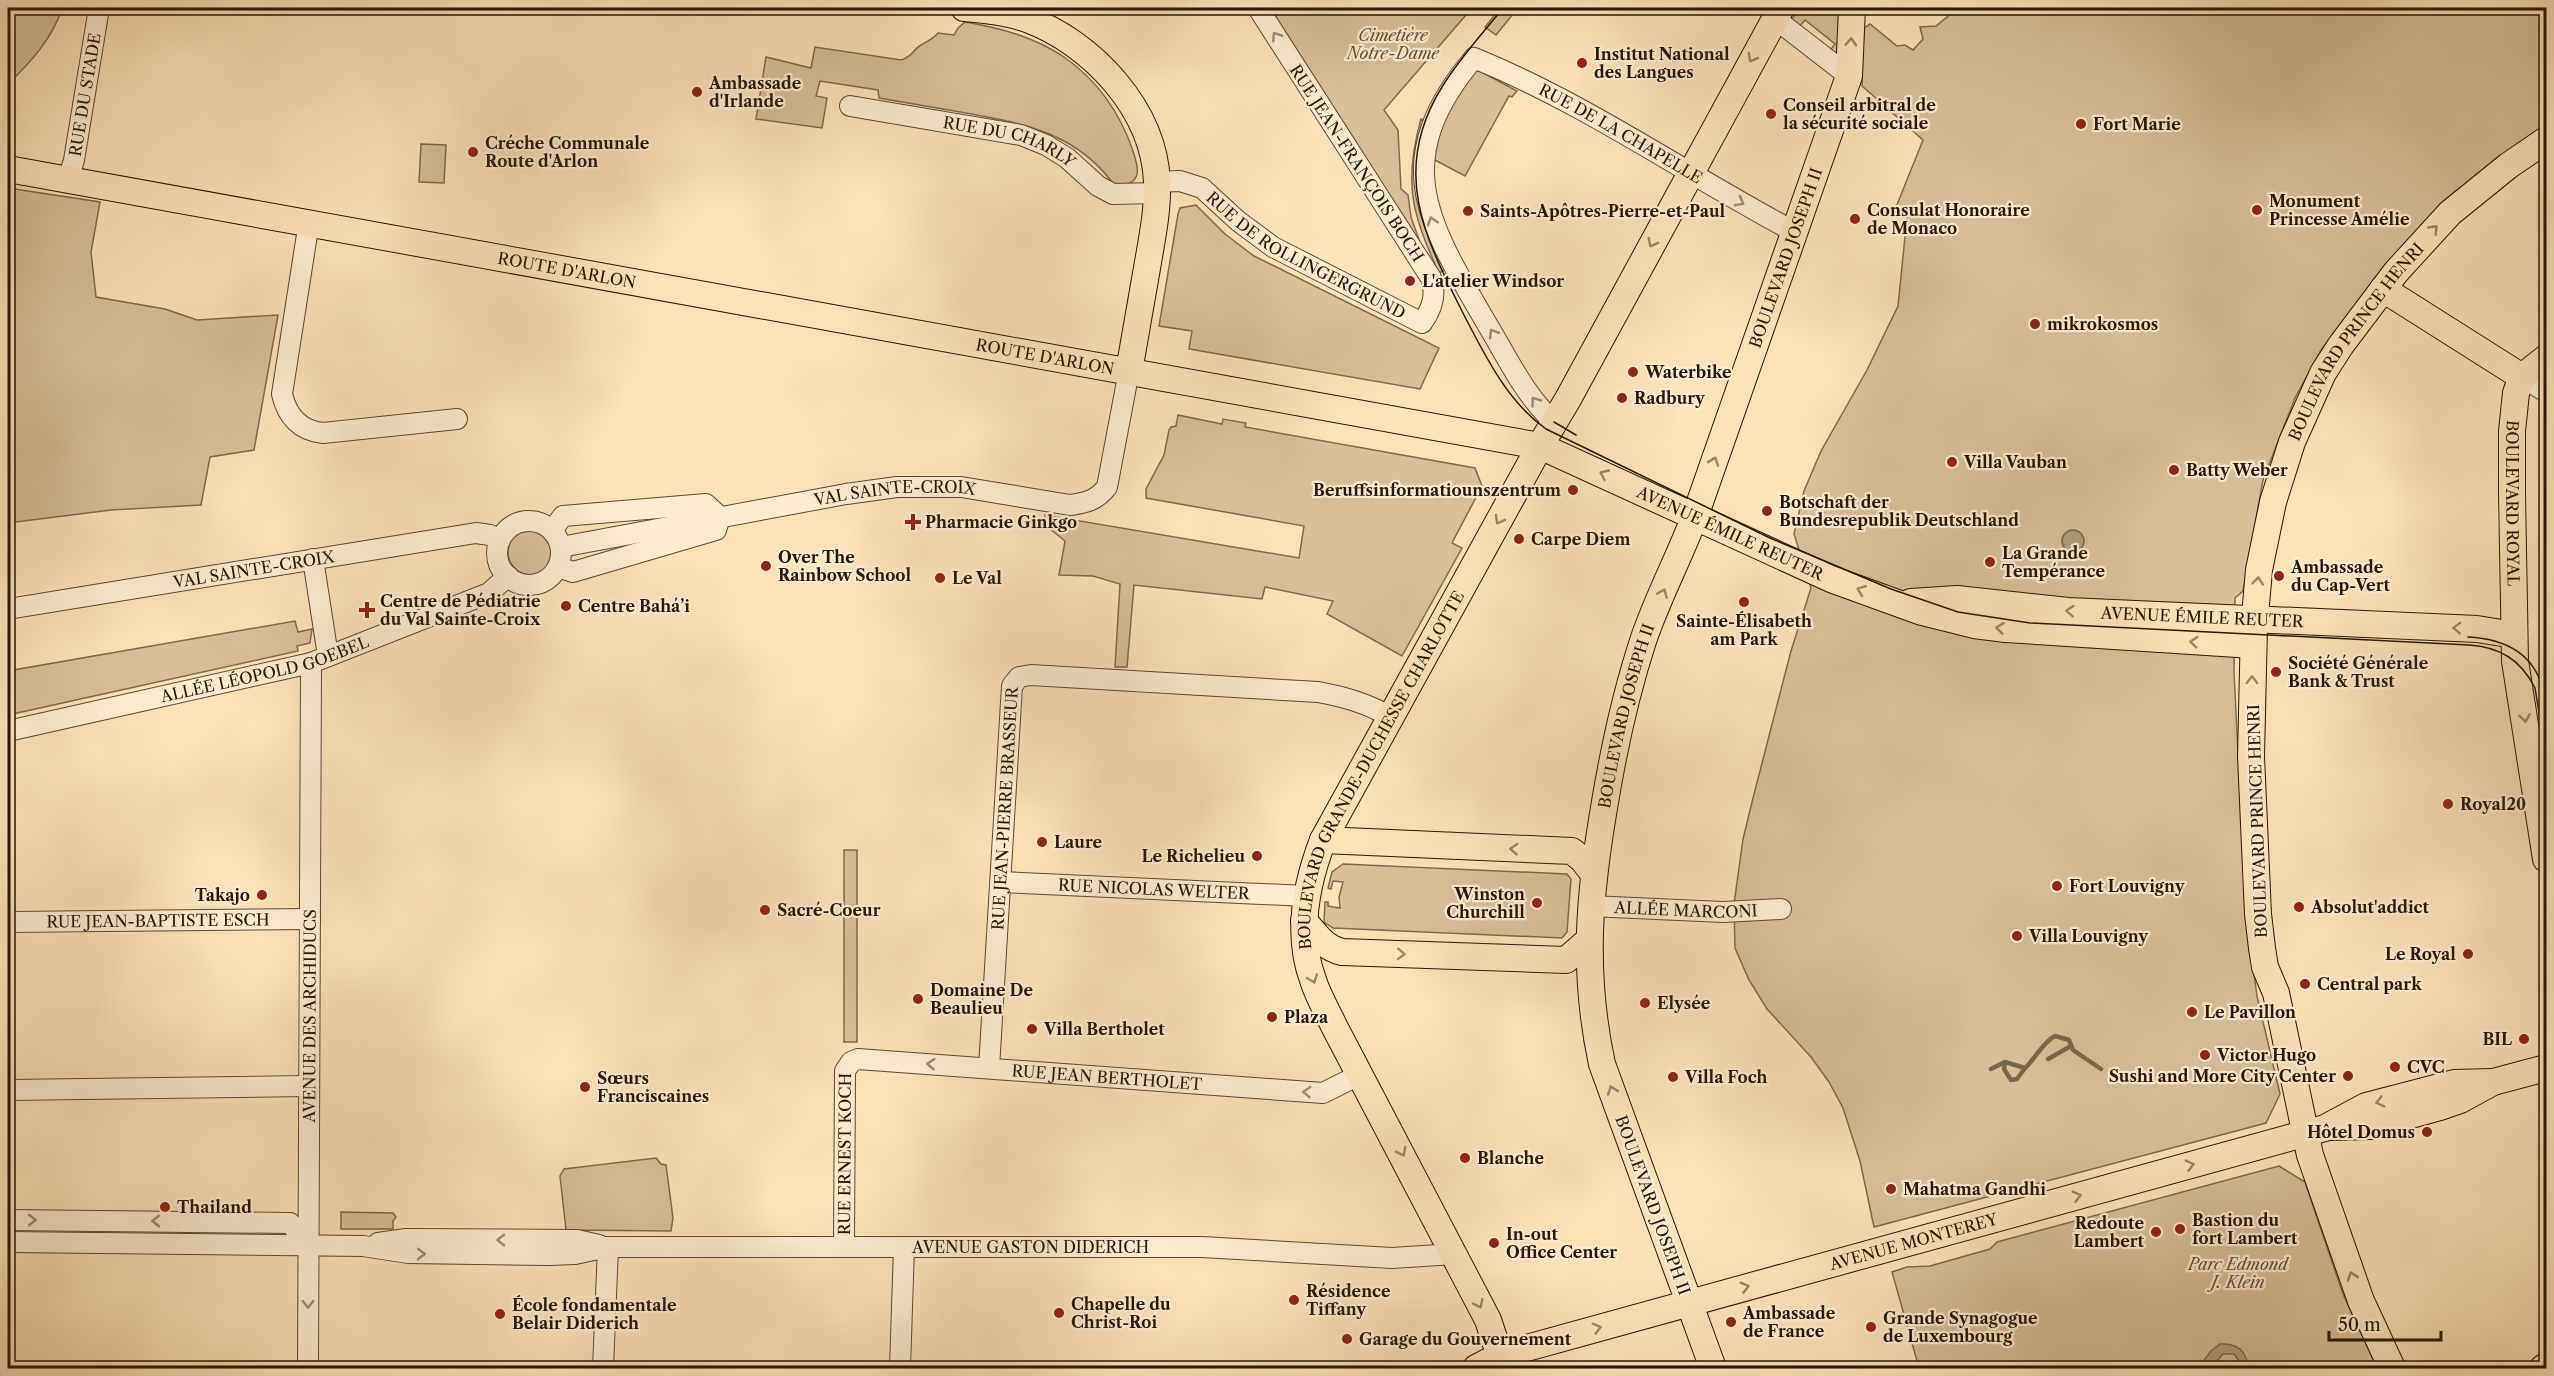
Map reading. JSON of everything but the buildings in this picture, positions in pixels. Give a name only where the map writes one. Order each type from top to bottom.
[{"type":"main road","points":[[964,8],[998,12],[1026,19],[1071,42],[1093,59],[1113,80],[1143,125],[1152,149],[1157,187],[1154,227],[1129,371]]},
{"type":"main road","name":"BOULEVARD JOSEPH II","points":[[1713,1368],[1602,1064],[1594,1030],[1590,989],[1588,940],[1593,873],[1620,723],[1643,640],[1695,516],[1849,76],[1852,8]]},
{"type":"main road","name":"BOULEVARD GRANDE-DUCHESSE CHARLOTTE","points":[[1502,1362],[1488,1320],[1313,981],[1309,967],[1304,921],[1306,896],[1323,840],[1527,468],[1568,399],[1682,166],[1778,13]]},
{"type":"main road","name":"BOULEVARD PRINCE HENRI","points":[[2392,1368],[2361,1301],[2310,1155],[2315,1130],[2276,993],[2265,967],[2258,914],[2250,756],[2254,619],[2259,570],[2273,502],[2292,442],[2323,374],[2341,345],[2383,289],[2450,213],[2508,166],[2547,140]]},
{"type":"main road","name":"ROUTE D'ARLON","points":[[8,170],[309,222],[1540,446]]},
{"type":"main road","points":[[2383,289],[2523,377],[2547,358]]},
{"type":"main road","name":"BOULEVARD ROYAL","points":[[2523,377],[2516,393],[2512,431],[2514,635],[2516,661],[2547,859]]},
{"type":"main road","name":"AVENUE ÉMILE REUTER","points":[[1540,446],[1831,579],[1947,619],[2006,629],[2253,645]]},
{"type":"main road","name":"AVENUE ÉMILE REUTER","points":[[1890,601],[1917,603],[1957,599],[2068,611],[2477,629],[2514,635]]},
{"type":"main road","points":[[1323,840],[1572,851],[1593,873]]},
{"type":"main road","points":[[1304,921],[1324,945],[1342,952],[1566,960],[1588,940]]},
{"type":"main road","name":"AVENUE MONTEREY","points":[[1476,1368],[1502,1362],[1689,1303],[2315,1130],[2371,1126],[2439,1097],[2460,1100],[2493,1082],[2547,1068]]},
{"type":"street","name":"RUE DU STADE","points":[[68,180],[74,160],[99,8]]},
{"type":"street","name":"RUE JEAN-FRANÇOIS BOCH","points":[[1258,8],[1431,278],[1434,285],[1433,299],[1422,323]]},
{"type":"street","points":[[1778,13],[1849,76]]},
{"type":"street","name":"RUE DE LA CHAPELLE","points":[[1554,422],[1527,391],[1462,281],[1435,230],[1427,202],[1424,172],[1431,127],[1444,99],[1474,58],[1517,75],[1795,231]]},
{"type":"street","name":"RUE DU CHARLY","points":[[850,106],[1021,135],[1046,145],[1067,158],[1098,186],[1113,194],[1157,187]]},
{"type":"street","name":"RUE DE ROLLINGERGRUND","points":[[1157,187],[1180,181],[1202,188],[1238,221],[1273,247],[1422,323]]},
{"type":"street","points":[[309,222],[282,394],[285,409],[291,417],[313,432],[323,433],[457,419]]},
{"type":"street","name":"VAL SAINTE-CROIX","points":[[8,609],[476,533],[490,535],[500,540],[512,526],[530,521],[542,523],[557,539],[720,518],[897,487],[961,487],[1071,505],[1091,501],[1101,495],[1107,487],[1129,371]]},
{"type":"street","points":[[2523,377],[2547,392]]},
{"type":"street","points":[[500,540],[498,560],[508,576],[518,582],[530,584],[541,582],[551,576],[558,567],[557,539],[563,516],[706,504],[720,518]]},
{"type":"street","name":"VAL SAINTE-CROIX","points":[[558,567],[573,572],[716,530],[720,518]]},
{"type":"street","name":"AVENUE DES ARCHIDUCS","points":[[308,1368],[310,919],[319,659],[313,559]]},
{"type":"street","name":"ALLÉE LÉOPOLD GOEBEL","points":[[8,731],[319,659],[489,593],[508,576]]},
{"type":"street","name":"RUE JEAN-PIERRE BRASSEUR","points":[[989,1068],[1012,686],[1019,677],[1031,675],[1318,692],[1367,703],[1391,717]]},
{"type":"street","name":"RUE NICOLAS WELTER","points":[[1001,882],[1306,896]]},
{"type":"street","name":"ALLÉE MARCONI","points":[[1590,906],[1723,912],[1781,909]]},
{"type":"street","name":"RUE JEAN-BAPTISTE ESCH","points":[[8,922],[310,919]]},
{"type":"street","name":"RUE JEAN BERTHOLET","points":[[850,1062],[858,1059],[1323,1093],[1361,1074]]},
{"type":"street","name":"RUE ERNEST KOCH","points":[[844,1247],[844,1099],[845,1071],[850,1062]]},
{"type":"street","points":[[8,1090],[309,1086]]},
{"type":"street","points":[[8,1220],[290,1223],[309,1245]]},
{"type":"street","points":[[57,1221],[58,1242]]},
{"type":"street","points":[[185,1221],[185,1244]]},
{"type":"street","name":"AVENUE GASTON DIDERICH","points":[[8,1242],[363,1246],[408,1253],[575,1254],[608,1247],[1202,1247],[1392,1258],[1454,1254]]},
{"type":"street","points":[[603,1368],[608,1247]]},
{"type":"street","points":[[900,1368],[904,1247]]},
{"type":"green space","points":[[8,8],[62,8],[47,40],[8,84]]},
{"type":"green space","name":"Cimetière Notre-Dame","points":[[1265,8],[1472,8],[1384,110],[1398,130],[1401,189],[1408,195],[1411,217],[1422,248]]},
{"type":"green space","points":[[1500,8],[1518,8],[1496,35],[1485,27]]},
{"type":"green space","points":[[1799,8],[1841,8],[1840,57],[1825,57],[1835,44],[1805,20],[1794,33],[1787,27]]},
{"type":"green space","points":[[1958,8],[2546,8],[2546,125],[2495,161],[2450,198],[2398,251],[2321,350],[2295,398],[2263,480],[2243,591],[2235,598],[2234,672],[2246,914],[2257,996],[2280,1094],[2266,1123],[1874,1227],[1860,1161],[1843,1108],[1829,1082],[1811,1057],[1767,1009],[1749,980],[1735,948],[1734,904],[1743,839],[1791,651],[1811,588],[1794,534],[1804,491],[1821,451],[1867,370],[1898,306],[1907,217],[1894,212],[1923,140],[1862,86],[1863,29],[1870,24],[1897,46],[1905,45],[1913,50],[1923,39],[1920,27],[1936,26]]},
{"type":"green space","points":[[965,22],[1004,30],[1041,44],[1064,57],[1087,76],[1106,98],[1128,137],[1137,167],[1137,175],[1133,181],[1115,186],[1084,154],[1049,134],[988,117],[879,98],[878,90],[820,81],[816,96],[827,98],[822,128],[756,119],[766,57],[811,68],[815,47],[901,60],[938,33],[954,35]]},
{"type":"green space","points":[[1474,68],[1517,91],[1512,97],[1509,96],[1465,176],[1431,158],[1436,131]]},
{"type":"green space","points":[[1421,119],[1429,122],[1423,142],[1450,267],[1439,273],[1422,233],[1413,198],[1412,162]]},
{"type":"green space","points":[[421,144],[446,145],[444,183],[419,182]]},
{"type":"green space","points":[[8,188],[100,202],[91,252],[96,297],[165,309],[197,320],[278,315],[254,450],[210,457],[201,505],[111,510],[8,523]]},
{"type":"green space","points":[[1196,205],[1225,234],[1254,256],[1439,348],[1420,389],[1189,349],[1192,331],[1159,326],[1178,214],[1180,208]]},
{"type":"green space","points":[[1178,415],[1222,424],[1223,419],[1246,423],[1245,427],[1475,468],[1482,486],[1452,543],[1462,548],[1402,656],[1327,614],[1333,601],[1265,587],[1262,599],[1134,585],[1127,667],[1115,667],[1120,584],[1093,576],[1059,575],[1065,541],[1044,524],[1045,515],[1299,558],[1304,526],[1146,498],[1146,489],[1164,455],[1169,430],[1176,426]]},
{"type":"green space","points":[[531,529],[540,530],[548,535],[553,543],[553,561],[548,569],[540,574],[531,575],[522,574],[514,569],[509,561],[508,552],[509,543],[514,535],[522,530]]},
{"type":"green space","points":[[295,621],[298,632],[312,629],[310,643],[297,646],[298,651],[8,715],[8,671]]},
{"type":"green space","points":[[844,850],[857,850],[857,1042],[844,1042]]},
{"type":"green space","points":[[1343,864],[1567,874],[1571,879],[1567,932],[1562,938],[1333,928],[1324,922],[1325,902],[1328,902],[1328,906],[1340,908],[1339,897],[1343,882],[1333,881],[1331,889],[1328,888],[1332,872]]},
{"type":"green space","points":[[656,1158],[661,1164],[666,1165],[673,1218],[671,1231],[566,1230],[560,1176],[564,1169]]},
{"type":"green space","name":"Parc Edmond J. Klein","points":[[2279,1166],[2305,1182],[2343,1294],[2377,1368],[1919,1368],[1892,1272],[1907,1267],[1930,1266],[1990,1249],[1997,1242]]},
{"type":"green space","points":[[341,1212],[393,1213],[396,1217],[393,1221],[393,1229],[341,1229]]},
{"type":"shaded area","points":[[2073,530],[2081,533],[2084,541],[2081,549],[2073,552],[2065,549],[2062,541],[2065,533]]},
{"type":"shaded area","points":[[2220,1344],[2232,1345],[2240,1349],[2246,1357],[2249,1368],[2240,1368],[2239,1361],[2234,1354],[2223,1354],[2211,1368],[2198,1368],[2211,1351]]},
{"type":"waterway","points":[[1991,1069],[2005,1062],[2025,1068],[2055,1036],[2069,1040],[2073,1050],[2101,1069]]},
{"type":"waterway","points":[[2048,1059],[2071,1046]]},
{"type":"waterway","points":[[2005,1062],[2004,1069],[2011,1080],[2017,1079],[2025,1068]]},
{"type":"tram line","points":[[1503,8],[1463,56],[1442,87],[1426,118],[1418,148],[1416,177],[1419,205],[1427,233],[1466,319],[1510,393],[1520,406],[1546,429],[1770,538],[1891,589],[1958,612],[2030,623],[2469,645],[2500,652],[2523,670],[2535,688],[2546,755]]},
{"type":"tram line","points":[[1554,422],[1576,435]]},
{"type":"tram line","points":[[2468,637],[2495,641],[2517,651],[2534,668],[2544,694]]},
{"type":"place","name":"Institut National des Langues","points":[[1582,63]]},
{"type":"place","name":"Ambassade d'Irlande","points":[[697,92]]},
{"type":"place","name":"Conseil arbitral de la sécurité sociale","points":[[1771,114]]},
{"type":"place","name":"Fort Marie","points":[[2081,124]]},
{"type":"place","name":"Créche Communale Route d'Arlon","points":[[473,152]]},
{"type":"place","name":"Monument Princesse Amélie","points":[[2257,210]]},
{"type":"place","name":"Saints-Apôtres-Pierre-et-Paul","points":[[1468,211]]},
{"type":"place","name":"Consulat Honoraire de Monaco","points":[[1855,219]]},
{"type":"place","name":"L'atelier Windsor","points":[[1410,281]]},
{"type":"place","name":"mikrokosmos","points":[[2035,324]]},
{"type":"place","name":"Waterbike","points":[[1633,372]]},
{"type":"place","name":"Radbury","points":[[1622,398]]},
{"type":"place","name":"Villa Vauban","points":[[1952,462]]},
{"type":"place","name":"Batty Weber","points":[[2174,470]]},
{"type":"place","name":"Beruffsinformatiounszentrum","points":[[1573,490]]},
{"type":"place","name":"Botschaft der Bundesrepublik Deutschland","points":[[1767,511]]},
{"type":"place","name":"Pharmacie Ginkgo","points":[[913,522]]},
{"type":"place","name":"Carpe Diem","points":[[1519,539]]},
{"type":"place","name":"La Grande Tempérance","points":[[1990,562]]},
{"type":"place","name":"Over The Rainbow School","points":[[766,566]]},
{"type":"place","name":"Ambassade du Cap-Vert","points":[[2279,576]]},
{"type":"place","name":"Le Val","points":[[940,578]]},
{"type":"place","name":"Sainte-Élisabeth am Park","points":[[1744,602]]},
{"type":"place","name":"Centre Bahá’i","points":[[566,606]]},
{"type":"place","name":"Centre de Pédiatrie du Val Sainte-Croix","points":[[367,610]]},
{"type":"place","name":"Société Générale Bank & Trust","points":[[2276,672]]},
{"type":"place","name":"Royal20","points":[[2448,804]]},
{"type":"place","name":"Laure","points":[[1042,842]]},
{"type":"place","name":"Le Richelieu","points":[[1257,856]]},
{"type":"place","name":"Fort Louvigny","points":[[2057,886]]},
{"type":"place","name":"Takajo","points":[[262,895]]},
{"type":"place","name":"Winston Churchill","points":[[1537,903]]},
{"type":"place","name":"Absolut'addict","points":[[2299,907]]},
{"type":"place","name":"Sacré-Coeur","points":[[765,910]]},
{"type":"place","name":"Villa Louvigny","points":[[2017,936]]},
{"type":"place","name":"Le Royal","points":[[2468,954]]},
{"type":"place","name":"Central park","points":[[2305,984]]},
{"type":"place","name":"Domaine De Beaulieu","points":[[918,999]]},
{"type":"place","name":"Elysée","points":[[1645,1003]]},
{"type":"place","name":"Le Pavillon","points":[[2192,1012]]},
{"type":"place","name":"Plaza","points":[[1272,1017]]},
{"type":"place","name":"Villa Bertholet","points":[[1032,1029]]},
{"type":"place","name":"BIL","points":[[2524,1039]]},
{"type":"place","name":"Victor Hugo","points":[[2205,1055]]},
{"type":"place","name":"CVC","points":[[2395,1067]]},
{"type":"place","name":"Sushi and More City Center","points":[[2348,1076]]},
{"type":"place","name":"Villa Foch","points":[[1673,1077]]},
{"type":"place","name":"Sœurs Franciscaines","points":[[585,1087]]},
{"type":"place","name":"Hôtel Domus","points":[[2427,1132]]},
{"type":"place","name":"Blanche","points":[[1465,1158]]},
{"type":"place","name":"Mahatma Gandhi","points":[[1891,1189]]},
{"type":"place","name":"Thailand","points":[[165,1207]]},
{"type":"place","name":"Bastion du fort Lambert","points":[[2180,1229]]},
{"type":"place","name":"Redoute Lambert","points":[[2156,1232]]},
{"type":"place","name":"In-out Office Center","points":[[1494,1243]]},
{"type":"place","name":"Résidence Tiffany","points":[[1294,1300]]},
{"type":"place","name":"Chapelle du Christ-Roi","points":[[1059,1313]]},
{"type":"place","name":"École fondamentale Belair Diderich","points":[[500,1314]]},
{"type":"place","name":"Ambassade de France","points":[[1731,1322]]},
{"type":"place","name":"Grande Synagogue de Luxembourg","points":[[1871,1327]]},
{"type":"place","name":"Garage du Gouvernement","points":[[1347,1339]]}]
